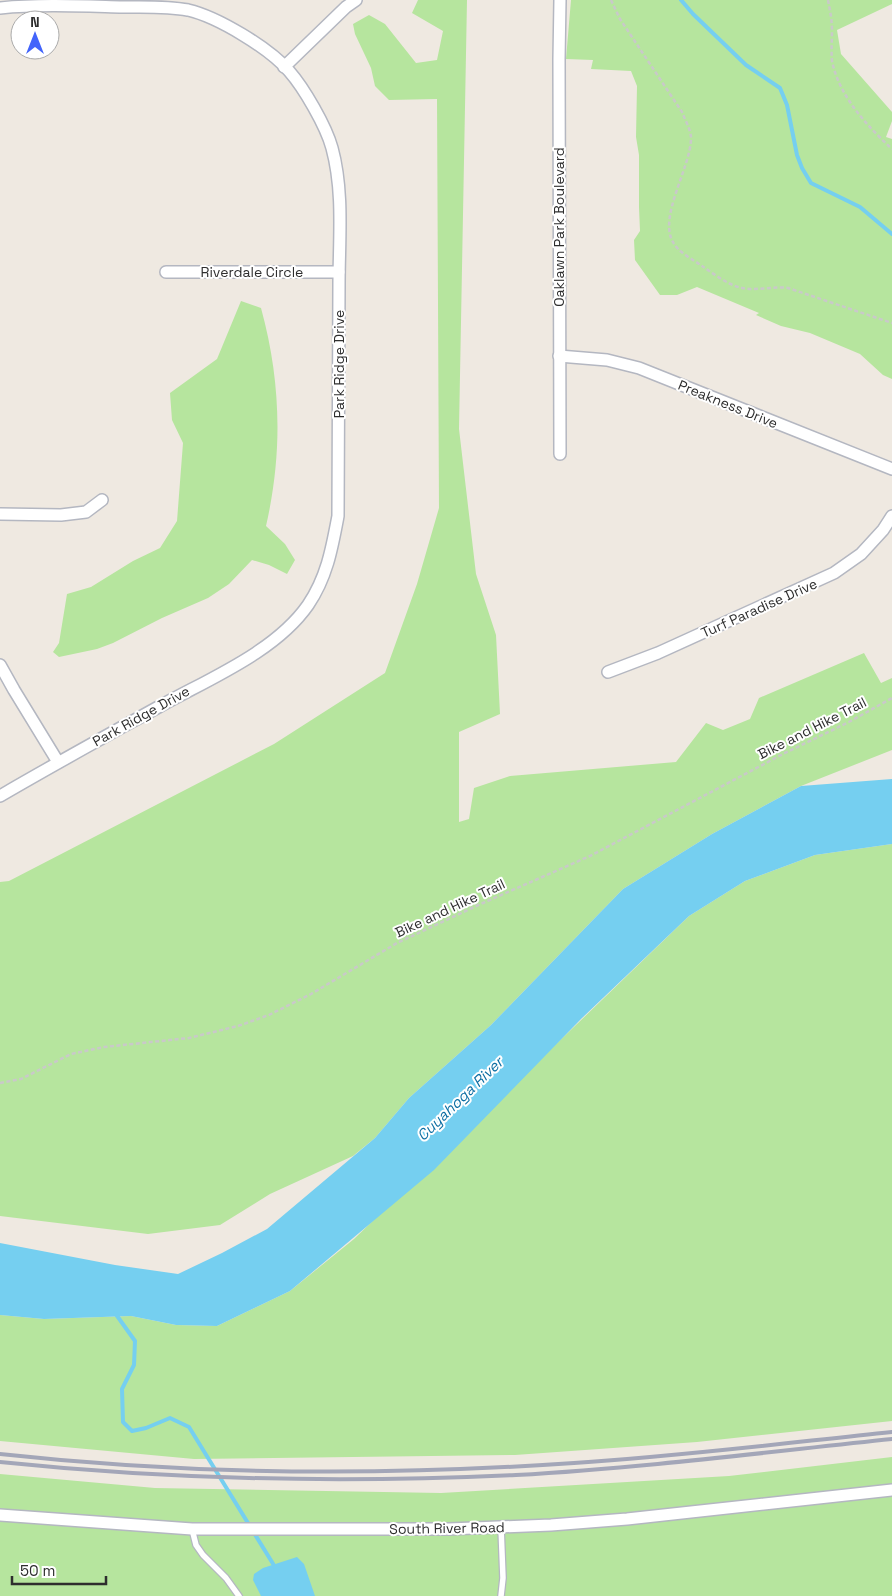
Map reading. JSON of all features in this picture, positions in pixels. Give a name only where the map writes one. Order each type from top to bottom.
[{"type":"street","points":[[284,67],[346,7],[356,0]]},
{"type":"street","name":"Oaklawn Park Boulevard","points":[[560,0],[560,454]]},
{"type":"street","name":"Park Ridge Drive","points":[[0,8],[19,6],[77,6],[188,10],[214,20],[254,41],[289,71],[314,107],[332,145],[338,176],[339,272],[338,516],[332,551],[324,578],[308,604],[296,621],[281,635],[241,661],[0,796]]},
{"type":"street","name":"Riverdale Circle","points":[[166,272],[339,272]]},
{"type":"street","name":"Preakness Drive","points":[[559,356],[607,360],[639,368],[892,470]]},
{"type":"street","points":[[0,514],[61,515],[86,512],[102,500]]},
{"type":"street","name":"Turf Paradise Drive","points":[[608,672],[658,653],[834,574],[861,554],[883,530],[892,516]]},
{"type":"street","points":[[0,665],[58,762]]},
{"type":"street","name":"South River Road","points":[[0,1515],[192,1530],[449,1529],[551,1525],[627,1519],[892,1490]]},
{"type":"lane","points":[[501,1526],[503,1578],[501,1596]]},
{"type":"lane","points":[[192,1530],[196,1545],[203,1555],[226,1578],[239,1596]]},
{"type":"path","points":[[611,0],[630,35],[682,112],[689,129],[691,137],[683,175],[670,214],[672,240],[678,248],[713,273],[740,288],[778,286],[788,288],[892,323]]},
{"type":"path","points":[[828,0],[832,29],[832,61],[843,91],[852,105],[892,149]]},
{"type":"path","name":"Bike and Hike Trail","points":[[0,1083],[21,1079],[71,1054],[104,1047],[165,1042],[196,1036],[238,1026],[284,1008],[397,943],[590,856],[892,698]]},
{"type":"green space","points":[[418,0],[467,0],[459,429],[476,574],[496,635],[500,714],[459,732],[459,822],[469,819],[474,788],[510,776],[676,762],[706,723],[723,730],[750,719],[759,698],[864,653],[881,683],[892,678],[892,750],[801,786],[712,834],[623,889],[491,1025],[409,1098],[375,1138],[353,1156],[270,1194],[220,1225],[148,1234],[0,1216],[0,882],[9,881],[274,744],[385,673],[417,584],[439,508],[437,99],[389,100],[375,86],[371,68],[355,34],[353,24],[369,15],[385,24],[416,63],[437,60],[443,31],[412,13]]},
{"type":"green space","points":[[571,0],[892,0],[892,4],[837,30],[841,54],[892,112],[892,121],[886,137],[892,139],[892,379],[883,375],[860,354],[810,333],[781,326],[756,315],[759,313],[697,287],[677,295],[660,295],[635,260],[634,240],[640,231],[639,155],[636,137],[637,86],[631,71],[591,69],[593,60],[566,59]]},
{"type":"green space","points":[[241,301],[261,308],[273,362],[276,390],[277,444],[275,471],[266,526],[285,544],[295,560],[287,574],[269,565],[252,560],[229,584],[208,598],[162,618],[113,643],[97,649],[59,657],[53,652],[59,643],[67,594],[91,587],[133,561],[160,548],[177,521],[183,443],[172,420],[170,393],[217,359]]},
{"type":"green space","points":[[892,844],[892,1421],[697,1442],[515,1455],[194,1459],[0,1441],[0,1315],[44,1319],[131,1316],[176,1325],[217,1326],[290,1291],[354,1239],[689,916],[745,881],[815,855]]},
{"type":"green space","points":[[892,1457],[892,1596],[0,1596],[0,1474],[155,1488],[441,1493],[729,1476]]},
{"type":"water","name":"Cuyahoga River","points":[[892,779],[892,844],[815,855],[745,881],[689,916],[581,1019],[434,1170],[290,1291],[217,1326],[176,1325],[131,1316],[44,1319],[0,1315],[0,1243],[115,1265],[178,1274],[267,1229],[375,1138],[409,1098],[491,1025],[623,889],[712,834],[801,786]]},
{"type":"water","points":[[297,1557],[304,1564],[315,1596],[261,1596],[253,1580],[254,1574],[263,1568]]},
{"type":"waterway","points":[[681,0],[746,65],[780,88],[787,105],[797,155],[811,183],[860,207],[892,234]]},
{"type":"waterway","points":[[115,1313],[135,1341],[134,1365],[122,1389],[123,1422],[132,1431],[146,1428],[170,1418],[189,1427],[275,1567]]},
{"type":"railway","points":[[0,1454],[71,1461],[215,1470],[431,1470],[614,1460],[892,1432]]},
{"type":"railway","points":[[0,1462],[129,1473],[194,1476],[387,1479],[516,1475],[610,1468],[892,1439]]}]
